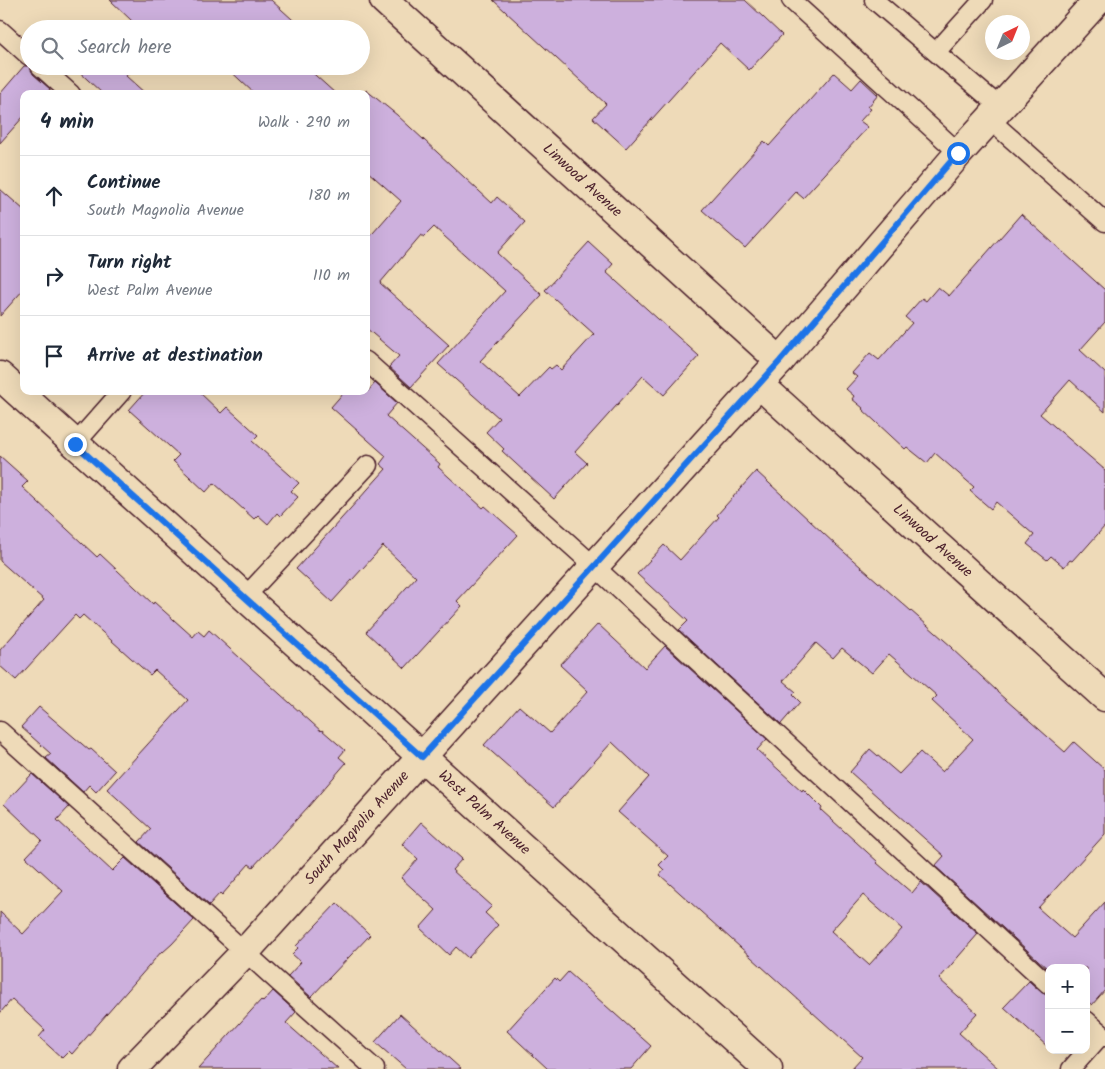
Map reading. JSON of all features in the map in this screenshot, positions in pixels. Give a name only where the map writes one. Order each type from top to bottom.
[{"type":"street","name":"Linwood Avenue","points":[[384,0],[780,361]]},
{"type":"street","name":"South Magnolia Avenue","points":[[132,1069],[245,952],[780,361],[958,153],[1098,0]]},
{"type":"street","name":"West Palm Avenue","points":[[0,376],[20,394]]},
{"type":"street","name":"Linwood Avenue","points":[[759,384],[1105,697]]},
{"type":"street","name":"West Palm Avenue","points":[[21,395],[768,1069]]},
{"type":"lane","points":[[791,0],[958,153]]},
{"type":"lane","points":[[874,0],[936,52],[1105,222]]},
{"type":"lane","points":[[936,52],[983,0]]},
{"type":"lane","points":[[0,30],[20,48]]},
{"type":"lane","points":[[50,75],[67,90]]},
{"type":"lane","points":[[370,365],[594,566],[1045,981]]},
{"type":"lane","points":[[75,444],[118,395]]},
{"type":"lane","points":[[245,597],[368,465]]},
{"type":"lane","points":[[0,731],[375,1069]]},
{"type":"lane","points":[[1071,1069],[1104,1036],[1090,1024]]},
{"type":"building","points":[[110,0],[271,0],[293,20],[131,20]]},
{"type":"building","points":[[493,0],[745,0],[782,35],[749,70],[720,43],[626,148],[593,118],[606,104]]},
{"type":"building","points":[[20,71],[20,75],[34,75],[50,89],[20,90],[20,120],[0,143],[0,94]]},
{"type":"building","points":[[834,73],[852,89],[861,79],[878,95],[868,107],[871,109],[860,121],[868,127],[803,198],[796,192],[745,248],[702,210],[764,141],[769,146]]},
{"type":"building","points":[[83,75],[127,75],[142,90],[99,90]]},
{"type":"building","points":[[235,75],[315,75],[332,90],[251,90]]},
{"type":"building","points":[[370,93],[397,115],[492,203],[497,197],[525,222],[497,253],[542,295],[480,361],[520,397],[549,367],[551,369],[556,365],[561,370],[594,334],[545,290],[589,242],[613,264],[606,272],[699,356],[664,395],[643,376],[575,452],[587,463],[554,499],[502,451],[504,449],[486,432],[499,418],[438,364],[505,291],[434,227],[424,237],[421,235],[380,283],[449,345],[411,387],[389,367],[399,356],[370,331],[370,236],[401,201],[370,174]]},
{"type":"building","points":[[0,189],[20,206],[20,294],[0,316]]},
{"type":"building","points":[[1021,214],[1105,290],[1105,322],[1080,350],[1105,373],[1105,412],[1070,380],[1040,414],[1105,470],[1105,526],[1082,552],[1072,561],[1070,560],[1064,567],[1051,556],[1047,560],[1027,544],[1034,535],[996,502],[991,509],[970,491],[974,487],[935,453],[927,463],[907,447],[905,449],[852,399],[854,396],[846,389],[857,377],[852,373],[870,353],[879,360],[912,323],[905,317],[922,298],[926,301],[938,287],[949,296]]},
{"type":"building","points":[[375,383],[397,403],[386,416],[440,464],[438,467],[483,508],[485,506],[518,535],[457,601],[462,606],[405,668],[366,632],[416,577],[383,546],[332,602],[296,569],[386,469],[380,464],[386,456],[331,407],[342,395],[370,395],[370,389]]},
{"type":"building","points":[[142,395],[202,395],[221,413],[227,407],[258,435],[252,441],[299,483],[291,491],[298,497],[280,516],[277,513],[268,524],[258,515],[254,519],[214,483],[206,492],[173,461],[179,455],[129,410]]},
{"type":"building","points":[[0,456],[28,481],[22,487],[97,557],[100,554],[153,604],[154,602],[193,637],[198,631],[204,636],[209,630],[321,731],[345,750],[339,757],[346,763],[308,807],[253,867],[249,864],[222,895],[220,893],[209,905],[139,842],[151,829],[107,789],[188,700],[155,670],[150,675],[83,615],[79,619],[75,615],[16,680],[0,666],[0,650],[44,600],[0,561]]},
{"type":"building","points":[[756,471],[836,545],[952,647],[997,692],[1065,752],[1074,742],[1105,770],[1105,834],[1038,908],[1072,938],[1105,902],[1105,990],[1092,1005],[1090,1003],[1090,964],[1045,964],[1045,966],[935,866],[944,856],[850,772],[870,749],[899,774],[920,752],[942,772],[973,739],[932,701],[937,696],[889,654],[872,673],[842,648],[833,658],[816,643],[783,681],[796,692],[793,695],[800,702],[781,724],[679,630],[688,621],[637,574],[664,545],[680,560],[719,517],[717,515]]},
{"type":"building","points":[[598,624],[645,668],[665,646],[767,739],[757,750],[802,791],[803,789],[822,808],[821,810],[877,863],[912,893],[921,882],[978,934],[939,979],[977,1013],[959,1033],[999,1069],[851,1069],[862,1057],[660,875],[664,870],[659,865],[668,856],[618,812],[649,777],[612,742],[554,807],[484,745],[519,706],[550,733],[588,691],[560,665]],"holes":[[[863,895],[902,929],[869,965],[831,931]]]},
{"type":"building","points":[[39,707],[115,771],[96,792],[89,785],[83,792],[46,758],[51,754],[21,727]]},
{"type":"building","points":[[32,774],[69,807],[57,820],[112,871],[125,858],[194,920],[172,944],[162,951],[72,1054],[69,1051],[62,1058],[39,1037],[45,1030],[12,999],[0,1013],[0,912],[23,934],[63,891],[26,857],[42,840],[4,804]]},
{"type":"building","points":[[421,822],[462,859],[452,870],[492,906],[485,913],[498,925],[468,958],[456,947],[449,955],[420,928],[436,910],[401,878],[418,859],[402,844]]},
{"type":"building","points":[[337,903],[370,935],[311,997],[288,976],[301,962],[292,954],[298,948],[296,946]]},
{"type":"building","points":[[568,972],[651,1046],[631,1069],[548,1069],[507,1031],[555,978],[559,982]]},
{"type":"building","points":[[1029,981],[1045,994],[1045,1044],[1004,1007]]},
{"type":"building","points":[[273,991],[296,1012],[286,1023],[338,1069],[198,1069],[261,1000],[263,1002]]},
{"type":"building","points":[[400,1014],[461,1069],[406,1069],[375,1042]]},
{"type":"route","points":[[75,444],[422,757],[780,361],[958,153]]}]
